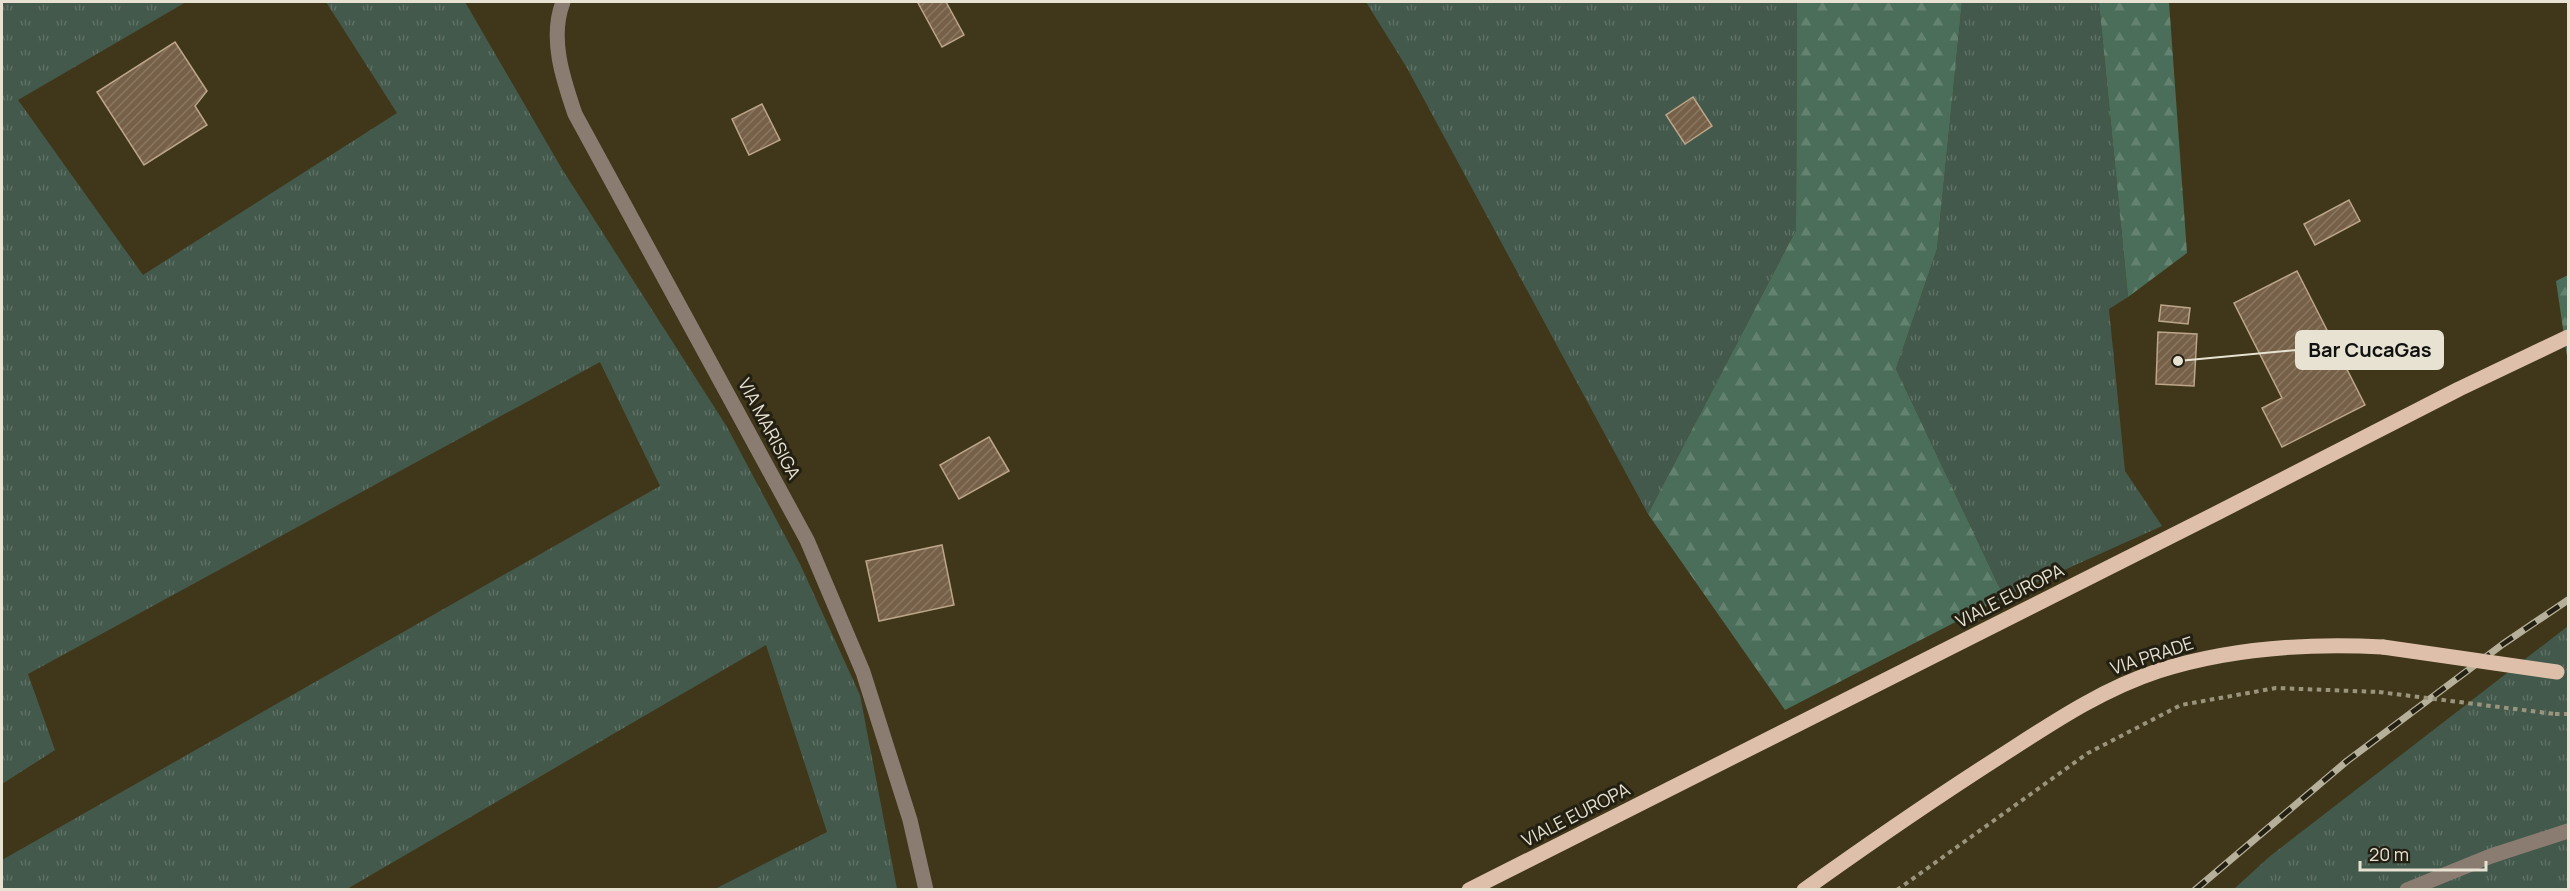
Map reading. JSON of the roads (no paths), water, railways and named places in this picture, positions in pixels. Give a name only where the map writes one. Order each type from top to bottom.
[{"type":"main road","name":"VIALE EUROPA","points":[[1469,890],[2459,389],[2568,337]]},
{"type":"main road","name":"VIA PRADE","points":[[1804,890],[1931,800],[2066,714],[2112,688],[2159,670],[2218,657],[2278,648],[2330,644],[2382,647],[2563,672]]},
{"type":"street","name":"VIA MARISIGA","points":[[562,2],[557,17],[560,70],[575,114],[807,540],[863,672],[909,820],[926,890]]},
{"type":"street","points":[[2407,890],[2491,856],[2568,831]]},
{"type":"railway","points":[[2195,890],[2347,761],[2503,644],[2568,600]]},
{"type":"place","name":"Bar CucaGas","points":[[2178,361]]}]
